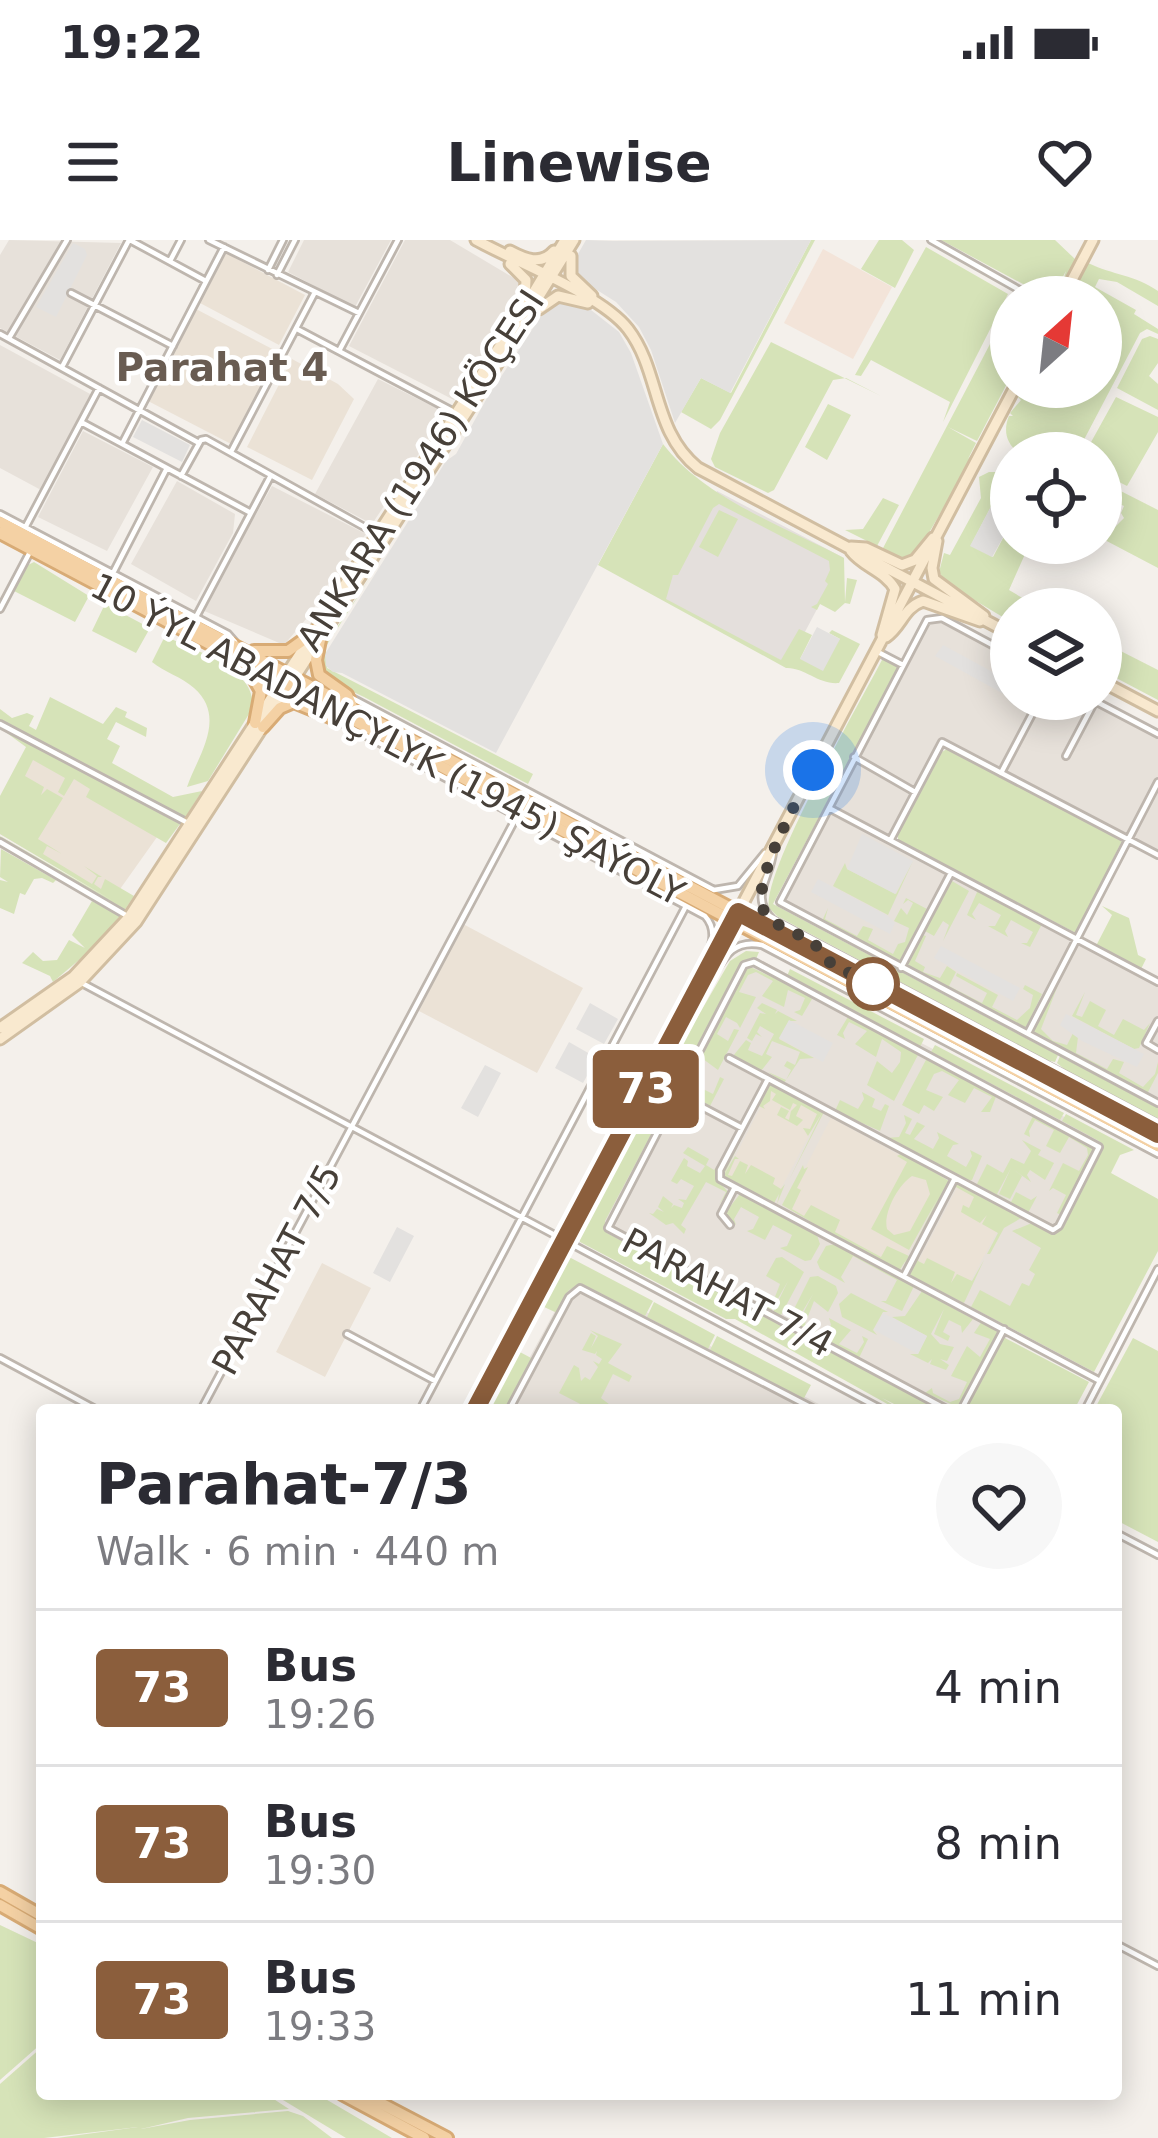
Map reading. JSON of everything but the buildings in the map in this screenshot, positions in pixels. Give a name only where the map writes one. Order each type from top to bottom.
[{"type":"main road","points":[[2,527],[26,528],[45,545]]},
{"type":"main road","name":"10 ÝYL ABADANÇYLYK (1945) ŞAÝOLY","points":[[2,527],[45,545],[1158,1150]]},
{"type":"main road","name":"10 ÝYL ABADANÇYLYK (1945) ŞAÝOLY","points":[[2,527],[31,550],[240,652]]},
{"type":"main road","points":[[240,652],[284,652],[318,633]]},
{"type":"main road","points":[[318,633],[319,675],[347,695],[370,737]]},
{"type":"main road","points":[[240,652],[261,691],[259,725]]},
{"type":"main road","points":[[259,725],[294,702],[333,718],[382,714]]},
{"type":"main road","points":[[632,847],[642,873],[668,866]]},
{"type":"main road","points":[[824,966],[849,961]]},
{"type":"main road","name":"10 ÝYL ABADANÇYLYK (1945) ŞAÝOLY","points":[[824,966],[1158,1134]]},
{"type":"main road","points":[[0,1892],[36,1913]]},
{"type":"main road","points":[[0,1905],[36,1926]]},
{"type":"main road","points":[[353,2100],[424,2138]]},
{"type":"main road","points":[[374,2100],[447,2138]]},
{"type":"street","points":[[9,339],[67,240]]},
{"type":"street","points":[[62,367],[129,240],[206,281]]},
{"type":"street","points":[[170,261],[181,240]]},
{"type":"street","points":[[209,240],[359,313]]},
{"type":"street","points":[[268,270],[284,240]]},
{"type":"street","points":[[277,275],[295,240]]},
{"type":"street","points":[[339,351],[398,240]]},
{"type":"street","points":[[476,240],[600,304]]},
{"type":"street","points":[[931,240],[995,276]]},
{"type":"street","points":[[1074,276],[1093,240]]},
{"type":"street","points":[[493,249],[538,260],[568,241]]},
{"type":"street","points":[[568,241],[570,274],[635,339],[667,430],[701,470],[990,622]]},
{"type":"street","name":"ANKARA (1946) KÖÇESI","points":[[0,1039],[80,982],[136,922],[549,278],[568,241]]},
{"type":"street","points":[[122,444],[224,248]]},
{"type":"street","points":[[493,249],[527,282],[522,320]]},
{"type":"street","points":[[71,292],[172,346]]},
{"type":"street","points":[[232,452],[314,294]]},
{"type":"street","points":[[522,320],[556,296],[600,304]]},
{"type":"street","name":"ANKARA (1946) KÖÇESI","points":[[382,536],[456,414],[522,320]]},
{"type":"street","points":[[297,329],[456,414]]},
{"type":"street","points":[[0,334],[199,443]]},
{"type":"street","points":[[99,388],[26,528],[228,634],[240,652]]},
{"type":"street","points":[[482,1404],[1005,408]]},
{"type":"street","points":[[81,422],[250,513]]},
{"type":"street","points":[[181,476],[206,439],[382,536]]},
{"type":"street","points":[[113,574],[166,468]]},
{"type":"street","points":[[196,617],[270,477]]},
{"type":"street","points":[[847,547],[866,548],[902,565],[915,560],[937,535]]},
{"type":"street","points":[[937,535],[934,579],[944,590],[974,605],[990,622]]},
{"type":"street","points":[[847,547],[895,589],[879,645]]},
{"type":"street","points":[[0,608],[31,550]]},
{"type":"street","points":[[879,645],[895,631],[907,610],[923,601],[967,619],[990,622]]},
{"type":"street","points":[[990,644],[934,616],[926,622],[780,902],[1158,1103]]},
{"type":"street","points":[[879,645],[903,665]]},
{"type":"street","points":[[1122,694],[1158,711]]},
{"type":"street","points":[[347,695],[709,888],[728,890],[748,878],[774,845]]},
{"type":"street","points":[[1122,715],[1158,734]]},
{"type":"street","points":[[333,718],[517,816],[642,873],[708,918],[715,932],[692,985],[694,995]]},
{"type":"street","points":[[1001,772],[1029,720]]},
{"type":"street","points":[[1066,756],[1085,720]]},
{"type":"street","points":[[0,724],[190,824]]},
{"type":"street","name":"ANKARA (1946) KÖÇESI","points":[[0,1028],[73,976],[128,917],[259,725]]},
{"type":"street","points":[[890,840],[942,742],[1158,855]]},
{"type":"street","points":[[854,757],[915,792]]},
{"type":"street","points":[[1027,1034],[1158,782]]},
{"type":"street","points":[[828,808],[1158,982]]},
{"type":"street","points":[[351,1127],[517,816]]},
{"type":"street","points":[[0,842],[128,917]]},
{"type":"street","points":[[774,845],[761,888],[763,910],[824,966]]},
{"type":"street","points":[[901,968],[951,873]]},
{"type":"street","points":[[423,1404],[686,906]]},
{"type":"street","points":[[694,995],[704,992],[727,953],[743,944],[762,945],[824,966],[849,961],[1158,1124]]},
{"type":"street","name":"PARAHAT 7/4","points":[[937,1404],[610,1231],[610,1221],[744,965],[754,962],[1099,1147],[1055,1230],[955,1178]]},
{"type":"street","points":[[80,982],[872,1404]]},
{"type":"street","points":[[1158,1021],[1146,1043],[1158,1050]]},
{"type":"street","points":[[729,1058],[955,1178],[904,1276]]},
{"type":"street","points":[[768,1079],[718,1177],[1100,1381]]},
{"type":"street","points":[[651,1080],[742,1128]]},
{"type":"street","name":"PARAHAT 7/5","points":[[204,1404],[351,1127]]},
{"type":"street","points":[[730,1225],[721,1214],[735,1187]]},
{"type":"street","points":[[1087,1404],[1158,1269]]},
{"type":"street","points":[[512,1404],[572,1293],[580,1288],[804,1404]]},
{"type":"street","points":[[964,1404],[1004,1330]]},
{"type":"street","points":[[347,1334],[435,1381]]},
{"type":"street","points":[[0,1358],[87,1404]]},
{"type":"street","points":[[1122,1536],[1158,1555]]},
{"type":"street","points":[[1122,1947],[1158,1966]]},
{"type":"shaded area","points":[[9,240],[121,243],[60,360],[0,328],[0,255]]},
{"type":"shaded area","points":[[304,240],[391,240],[355,307],[288,272]]},
{"type":"shaded area","points":[[405,240],[450,240],[519,281],[488,347],[454,400],[349,346]]},
{"type":"shaded area","points":[[586,240],[811,240],[730,393],[701,378],[675,423],[639,327],[616,302],[578,278],[574,261]]},
{"type":"shaded area","points":[[73,243],[87,255],[56,317],[36,307]]},
{"type":"shaded area","points":[[823,249],[892,287],[853,359],[784,323]]},
{"type":"shaded area","points":[[226,253],[305,295],[279,345],[200,303]]},
{"type":"shaded area","points":[[558,302],[591,310],[619,332],[663,444],[496,753],[333,672],[326,666],[325,654],[547,307]]},
{"type":"shaded area","points":[[196,309],[280,353],[233,445],[148,401]]},
{"type":"shaded area","points":[[0,345],[92,395],[41,490],[0,468]]},
{"type":"shaded area","points":[[292,359],[338,384],[354,399],[312,480],[247,447]]},
{"type":"shaded area","points":[[378,379],[446,413],[372,524],[315,494]]},
{"type":"shaded area","points":[[142,420],[190,445],[182,462],[133,437]]},
{"type":"shaded area","points":[[83,431],[153,467],[107,551],[38,517]]},
{"type":"shaded area","points":[[177,481],[235,514],[233,533],[196,601],[131,564]]},
{"type":"shaded area","points":[[272,486],[366,534],[284,645],[202,610]]},
{"type":"shaded area","points":[[717,491],[844,558],[788,664],[661,598]]},
{"type":"shaded area","points":[[990,508],[990,556],[970,546]]},
{"type":"shaded area","points":[[940,620],[990,647],[990,720],[1122,720],[1122,715],[1158,735],[1158,854],[942,739],[888,840],[1158,984],[1158,1102],[780,902],[928,622]]},
{"type":"shaded area","points":[[817,627],[840,639],[823,671],[800,659]]},
{"type":"shaded area","points":[[943,645],[990,671],[990,686],[935,656]]},
{"type":"shaded area","points":[[27,751],[162,830],[113,899],[0,834],[0,797]]},
{"type":"shaded area","points":[[862,834],[913,861],[895,894],[847,869]]},
{"type":"shaded area","points":[[818,879],[888,916],[895,923],[890,934],[811,892]]},
{"type":"shaded area","points":[[463,924],[583,988],[537,1073],[419,1011]]},
{"type":"shaded area","points":[[941,946],[1020,988],[1013,1001],[934,958]]},
{"type":"shaded area","points":[[751,955],[1109,1140],[972,1404],[919,1404],[595,1230],[741,956]]},
{"type":"shaded area","points":[[590,1003],[618,1019],[604,1044],[576,1029]]},
{"type":"shaded area","points":[[1066,1014],[1144,1054],[1137,1067],[1060,1025]]},
{"type":"shaded area","points":[[789,1020],[833,1043],[823,1062],[779,1038]]},
{"type":"shaded area","points":[[569,1042],[597,1058],[583,1083],[555,1068]]},
{"type":"shaded area","points":[[485,1065],[501,1073],[478,1117],[461,1108]]},
{"type":"shaded area","points":[[771,1087],[820,1114],[774,1202],[725,1176]]},
{"type":"shaded area","points":[[831,1118],[946,1180],[900,1269],[785,1207]]},
{"type":"shaded area","points":[[958,1186],[1007,1213],[960,1301],[911,1275]]},
{"type":"shaded area","points":[[397,1227],[414,1236],[390,1282],[373,1273]]},
{"type":"shaded area","points":[[322,1263],[371,1288],[325,1377],[276,1352]]},
{"type":"shaded area","points":[[575,1274],[819,1404],[504,1404]]},
{"type":"shaded area","points":[[883,1313],[927,1336],[918,1354],[874,1330]]},
{"type":"green space","points":[[815,240],[720,420],[711,429],[681,412],[701,378],[731,393]]},
{"type":"green space","points":[[879,240],[902,240],[914,250],[895,288],[861,269]]},
{"type":"green space","points":[[941,240],[1055,240],[1076,260],[1068,276],[1066,271],[1063,276],[1008,276]]},
{"type":"green space","points":[[926,247],[990,284],[990,329],[943,422],[950,402],[871,360],[861,376],[855,375]]},
{"type":"green space","points":[[1088,263],[1141,282],[1158,291],[1158,306],[1122,285],[1122,276],[1082,276]]},
{"type":"green space","points":[[1122,302],[1158,329],[1158,334],[1147,329],[1140,333],[1122,367]]},
{"type":"green space","points":[[1142,339],[1158,339],[1158,363],[1149,376],[1158,384],[1158,410],[1122,391],[1122,378]]},
{"type":"green space","points":[[771,342],[845,378],[833,380],[774,490],[768,493],[715,467],[711,459],[720,433]]},
{"type":"green space","points":[[990,344],[990,408],[994,408],[977,441],[948,427],[976,443],[968,459],[974,451],[973,458],[914,558],[902,561],[882,550]]},
{"type":"green space","points":[[1122,400],[1158,417],[1158,432],[1127,486],[1122,484],[1122,432],[1097,432],[1110,408],[1122,408]]},
{"type":"green space","points":[[828,404],[851,415],[827,460],[805,447]]},
{"type":"green space","points":[[1014,408],[1101,408],[1088,432],[1007,432]]},
{"type":"green space","points":[[663,444],[723,496],[844,558],[845,602],[847,578],[857,580],[850,604],[835,612],[820,604],[817,610],[811,607],[828,584],[829,561],[719,504],[678,575],[673,575],[666,599],[781,660],[799,629],[812,635],[800,659],[840,639],[829,633],[832,630],[860,644],[839,683],[786,668],[598,565]]},
{"type":"green space","points":[[990,472],[990,509],[971,545],[990,555],[990,564],[1021,564],[1010,588],[990,588],[990,609],[946,583],[939,572],[944,553],[950,555],[981,498],[979,477]]},
{"type":"green space","points":[[1122,492],[1158,510],[1158,568],[1122,549]]},
{"type":"green space","points":[[883,498],[899,505],[877,546],[845,530],[863,529]]},
{"type":"green space","points":[[719,510],[738,519],[718,557],[699,547]]},
{"type":"green space","points":[[34,562],[89,596],[75,622],[14,591],[26,566]]},
{"type":"green space","points":[[371,576],[323,651],[327,668],[533,774],[528,784],[364,697],[332,685],[319,665],[322,650]]},
{"type":"green space","points":[[105,604],[150,628],[136,653],[92,631]]},
{"type":"green space","points":[[165,636],[222,663],[245,683],[251,695],[252,709],[208,781],[187,787],[207,738],[209,712],[194,688],[152,662]]},
{"type":"green space","points":[[1122,652],[1158,670],[1158,700],[1122,681]]},
{"type":"green space","points":[[883,658],[899,666],[773,904],[1058,1055],[1055,1062],[1040,1059],[905,988],[947,1007],[769,908],[780,860]]},
{"type":"green space","points":[[50,697],[103,724],[116,707],[147,728],[146,737],[116,722],[107,739],[120,746],[112,763],[173,797],[202,791],[185,818],[0,721],[0,709],[12,718],[27,713],[34,716],[29,726],[36,730]]},
{"type":"green space","points":[[0,728],[180,824],[166,843],[86,797],[90,789],[74,779],[64,796],[58,792],[65,778],[33,760],[25,776],[44,787],[41,795],[47,789],[63,798],[38,839],[62,854],[47,846],[43,854],[92,884],[97,876],[84,866],[102,877],[94,884],[101,889],[105,879],[134,896],[124,911],[0,839],[113,901],[0,834],[0,796],[26,747]]},
{"type":"green space","points":[[947,749],[1122,841],[1076,933],[898,841],[898,831],[940,753]]},
{"type":"green space","points":[[1,849],[56,880],[34,879],[25,895],[20,893],[14,914],[0,908],[0,880],[8,882],[0,877]]},
{"type":"green space","points":[[913,861],[888,915],[833,886],[845,863],[847,869],[896,894]]},
{"type":"green space","points":[[952,881],[969,891],[943,941],[949,925],[943,921],[934,936],[925,931]]},
{"type":"green space","points":[[978,890],[1042,924],[1030,947],[1021,943],[1027,943],[1033,932],[1011,920],[1005,931],[1008,937],[988,926],[995,926],[1001,915],[979,903],[972,914],[976,920],[967,915]]},
{"type":"green space","points":[[906,898],[927,909],[899,962],[822,921],[828,908],[825,919],[857,936],[863,926],[873,929],[868,940],[893,954],[905,942],[909,928],[894,921],[901,908],[907,915],[913,903],[903,904]]},
{"type":"green space","points":[[92,901],[120,916],[92,949],[53,982],[22,963],[33,952],[43,961],[57,960],[69,940],[85,948],[72,935]]},
{"type":"green space","points":[[1102,906],[1129,918],[1138,955],[1146,959],[1141,969],[1092,943],[1097,944],[1112,915]]},
{"type":"green space","points":[[923,935],[915,961],[925,967],[923,972],[940,978],[947,966],[956,972],[949,986],[982,1003],[987,993],[957,973],[998,995],[992,1007],[1017,1020],[1030,1008],[1033,995],[1023,989],[1025,985],[1042,994],[1025,1030],[907,967]]},
{"type":"green space","points":[[746,951],[759,952],[756,959],[743,961],[676,1087],[660,1082],[730,961]]},
{"type":"green space","points":[[748,966],[812,999],[802,1016],[794,1012],[805,998],[788,990],[784,1007],[762,996],[773,981],[756,972],[748,975],[739,992],[756,997],[740,1028],[726,1017],[717,1034],[728,1041],[734,1029],[739,1030],[718,1070],[703,1059],[694,1076],[697,1086],[713,1094],[720,1077],[724,1079],[710,1106],[695,1098],[698,1090],[691,1096],[683,1091]]},
{"type":"green space","points":[[790,969],[924,1039],[920,1047],[787,976]]},
{"type":"green space","points":[[1060,980],[1041,1029],[1053,1041],[1067,1045],[1073,1033],[1078,1037],[1076,1053],[1107,1069],[1113,1059],[1124,1062],[1119,1073],[1143,1087],[1155,1074],[1158,1062],[1158,1073],[1147,1094],[1032,1033]]},
{"type":"green space","points":[[1085,992],[1076,1015],[1082,1017],[1090,1001],[1106,1010],[1098,1026],[1114,1035],[1123,1019],[1144,1030],[1150,1023],[1139,1048],[1072,1016]]},
{"type":"green space","points":[[762,1003],[777,1010],[775,1014],[778,1011],[797,1021],[789,1021],[779,1039],[814,1058],[800,1059],[786,1080],[791,1070],[784,1066],[787,1061],[795,1065],[800,1052],[772,1041],[766,1054],[772,1057],[761,1071],[733,1056],[746,1040],[751,1043],[748,1050],[762,1056],[774,1034],[760,1026],[757,1032],[762,1037],[747,1038],[760,1013],[766,1014],[757,1008]]},
{"type":"green space","points":[[849,1015],[919,1053],[894,1101],[867,1085],[877,1061],[892,1073],[901,1052],[882,1039],[876,1057],[855,1044],[867,1031],[849,1022],[845,1039],[837,1035]]},
{"type":"green space","points":[[935,1045],[1064,1113],[1060,1120],[931,1052]]},
{"type":"green space","points":[[1060,1056],[1158,1108],[1158,1118],[1075,1078],[1057,1063]]},
{"type":"green space","points":[[927,1058],[997,1094],[990,1112],[981,1112],[992,1097],[974,1088],[965,1103],[948,1095],[959,1080],[942,1071],[934,1074],[926,1090],[943,1097],[934,1111],[924,1105],[919,1114],[902,1105]]},
{"type":"green space","points":[[770,1084],[824,1112],[789,1180],[822,1113],[808,1136],[803,1128],[810,1129],[817,1114],[801,1105],[796,1116],[803,1120],[797,1126],[777,1115],[781,1107],[789,1111],[785,1118],[789,1120],[797,1105],[793,1103],[790,1110],[772,1100],[776,1094],[771,1091],[765,1109],[759,1106]]},
{"type":"green space","points":[[657,1087],[671,1097],[605,1221],[607,1233],[930,1404],[894,1404],[882,1398],[892,1404],[887,1404],[735,1319],[726,1319],[580,1242],[578,1236]]},
{"type":"green space","points":[[862,1092],[875,1099],[872,1107],[881,1111],[885,1104],[889,1106],[880,1131],[835,1111],[840,1100],[858,1109]]},
{"type":"green space","points":[[1034,1114],[1096,1147],[1061,1215],[1057,1213],[1066,1195],[1053,1188],[1049,1191],[1063,1163],[1079,1171],[1087,1148],[1069,1137],[1060,1153],[1046,1146],[1054,1130],[1035,1120],[1030,1137],[1024,1134]]},
{"type":"green space","points":[[1066,1114],[1134,1150],[1120,1155],[1111,1173],[1158,1199],[1158,1251],[1094,1372],[971,1307],[980,1290],[1010,1306],[1022,1283],[1029,1286],[1035,1274],[1029,1270],[1041,1248],[1012,1231],[1032,1223],[1052,1232],[1064,1226],[1101,1152],[1099,1141],[1062,1121]]},
{"type":"green space","points":[[904,1115],[912,1119],[905,1133],[910,1135],[917,1122],[925,1126],[914,1139],[933,1149],[937,1132],[959,1144],[947,1156],[966,1167],[970,1150],[982,1156],[972,1180],[886,1138],[899,1137],[906,1123]]},
{"type":"green space","points":[[745,1132],[723,1177],[735,1156],[739,1159],[728,1175],[732,1176],[740,1161],[748,1165],[745,1174],[751,1165],[775,1178],[773,1184],[781,1189],[785,1184],[777,1204],[779,1194],[773,1205],[721,1176]]},
{"type":"green space","points":[[1022,1140],[1054,1163],[1045,1180],[1030,1170],[1031,1182],[1014,1170],[1022,1176],[1010,1199],[999,1194],[1011,1168],[997,1194],[1011,1202],[1016,1192],[1031,1200],[1037,1196],[1028,1213],[977,1184],[987,1164],[1003,1173],[1011,1158],[1024,1164],[1031,1151]]},
{"type":"green space","points":[[688,1147],[709,1159],[706,1165],[714,1170],[718,1165],[716,1178],[728,1192],[719,1205],[726,1192],[706,1182],[681,1225],[684,1234],[673,1223],[666,1225],[649,1213],[664,1212],[658,1207],[663,1196],[673,1204],[671,1208],[682,1208],[684,1203],[678,1199],[686,1200],[694,1186],[681,1179],[677,1184],[671,1181],[684,1158],[687,1166],[700,1173],[705,1166],[683,1153]]},
{"type":"green space","points":[[902,1153],[949,1181],[911,1252],[938,1198],[909,1250],[871,1229],[907,1162],[897,1156]],"holes":[[[912,1176],[926,1180],[930,1194],[910,1231],[894,1235],[886,1222],[897,1193]]]},
{"type":"green space","points":[[803,1165],[808,1167],[792,1209],[804,1216],[811,1205],[840,1220],[835,1232],[881,1257],[887,1246],[909,1256],[902,1271],[906,1260],[899,1271],[783,1209],[813,1223],[782,1205]]},
{"type":"green space","points":[[958,1183],[1023,1217],[1004,1228],[990,1254],[998,1233],[982,1224],[987,1215],[980,1223],[961,1212],[974,1197],[956,1187],[945,1204]]},
{"type":"green space","points":[[740,1194],[817,1235],[820,1244],[811,1260],[780,1248],[787,1246],[792,1235],[773,1225],[765,1240],[747,1231],[759,1217],[741,1207],[736,1225],[729,1221],[725,1213]]},
{"type":"green space","points":[[835,1244],[914,1286],[902,1311],[881,1301],[886,1301],[897,1280],[853,1256],[841,1277],[845,1283],[820,1269],[817,1262],[826,1246]]},
{"type":"green space","points":[[920,1254],[918,1261],[924,1264],[927,1258],[955,1272],[951,1283],[957,1274],[972,1281],[984,1260],[964,1303],[909,1276]]},
{"type":"green space","points":[[569,1257],[653,1301],[645,1316],[582,1284],[569,1290],[557,1313],[542,1306]]},
{"type":"green space","points":[[776,1258],[804,1272],[781,1315],[773,1312],[788,1281],[771,1311],[760,1304],[773,1302],[780,1284],[766,1276]]},
{"type":"green space","points":[[810,1277],[836,1286],[838,1293],[828,1312],[814,1301],[805,1324],[824,1335],[831,1325],[829,1318],[851,1330],[839,1344],[857,1353],[864,1342],[862,1336],[868,1339],[859,1358],[797,1325],[813,1294],[795,1324],[789,1319]]},
{"type":"green space","points":[[922,1291],[973,1319],[962,1333],[961,1326],[949,1320],[943,1332],[950,1336],[948,1341],[934,1334],[944,1309],[931,1334],[940,1344],[954,1347],[947,1361],[940,1359],[949,1365],[946,1370],[930,1364],[932,1359],[928,1363],[910,1354],[918,1354],[927,1336],[892,1317],[905,1316]]},
{"type":"green space","points":[[851,1293],[888,1312],[883,1312],[873,1330],[877,1335],[842,1317],[839,1304]]},
{"type":"green space","points":[[654,1302],[715,1335],[708,1349],[647,1317]]},
{"type":"green space","points":[[982,1321],[999,1333],[960,1404],[951,1404],[925,1393],[932,1388],[950,1402],[959,1399],[967,1382],[951,1376],[967,1346],[980,1357],[990,1339],[974,1333]]},
{"type":"green space","points":[[590,1330],[622,1344],[608,1363],[632,1376],[629,1382],[613,1374],[601,1398],[609,1404],[580,1404],[559,1393],[574,1365],[581,1381],[590,1380],[598,1367],[593,1361],[599,1364],[602,1359],[597,1351],[582,1350],[591,1333],[596,1336],[591,1348],[598,1336]]},
{"type":"green space","points":[[717,1336],[811,1385],[803,1400],[710,1350]]},
{"type":"green space","points":[[1003,1337],[1089,1382],[1077,1404],[967,1404]]},
{"type":"green space","points":[[1133,1338],[1158,1351],[1158,1542],[1122,1523],[1122,1404],[1097,1404]]},
{"type":"green space","points":[[518,1351],[533,1359],[509,1404],[489,1404]]},
{"type":"green space","points":[[0,1925],[36,1942],[36,2048],[0,2080]]},
{"type":"green space","points":[[36,2052],[36,2100],[275,2100],[289,2109],[188,2118],[141,2129],[288,2111],[332,2138],[57,2138],[138,2127],[0,2138],[0,2084]]},
{"type":"green space","points":[[283,2100],[327,2100],[392,2138],[346,2138]]},
{"type":"bus line","name":"73","points":[[478,1404],[738,912],[1158,1134]]},
{"type":"district","name":"Parahat 4","points":[[222,367]]},
{"type":"route","points":[[813,770],[774,845],[772,863],[761,885],[762,905],[770,919],[818,945],[824,957],[873,984]]}]
